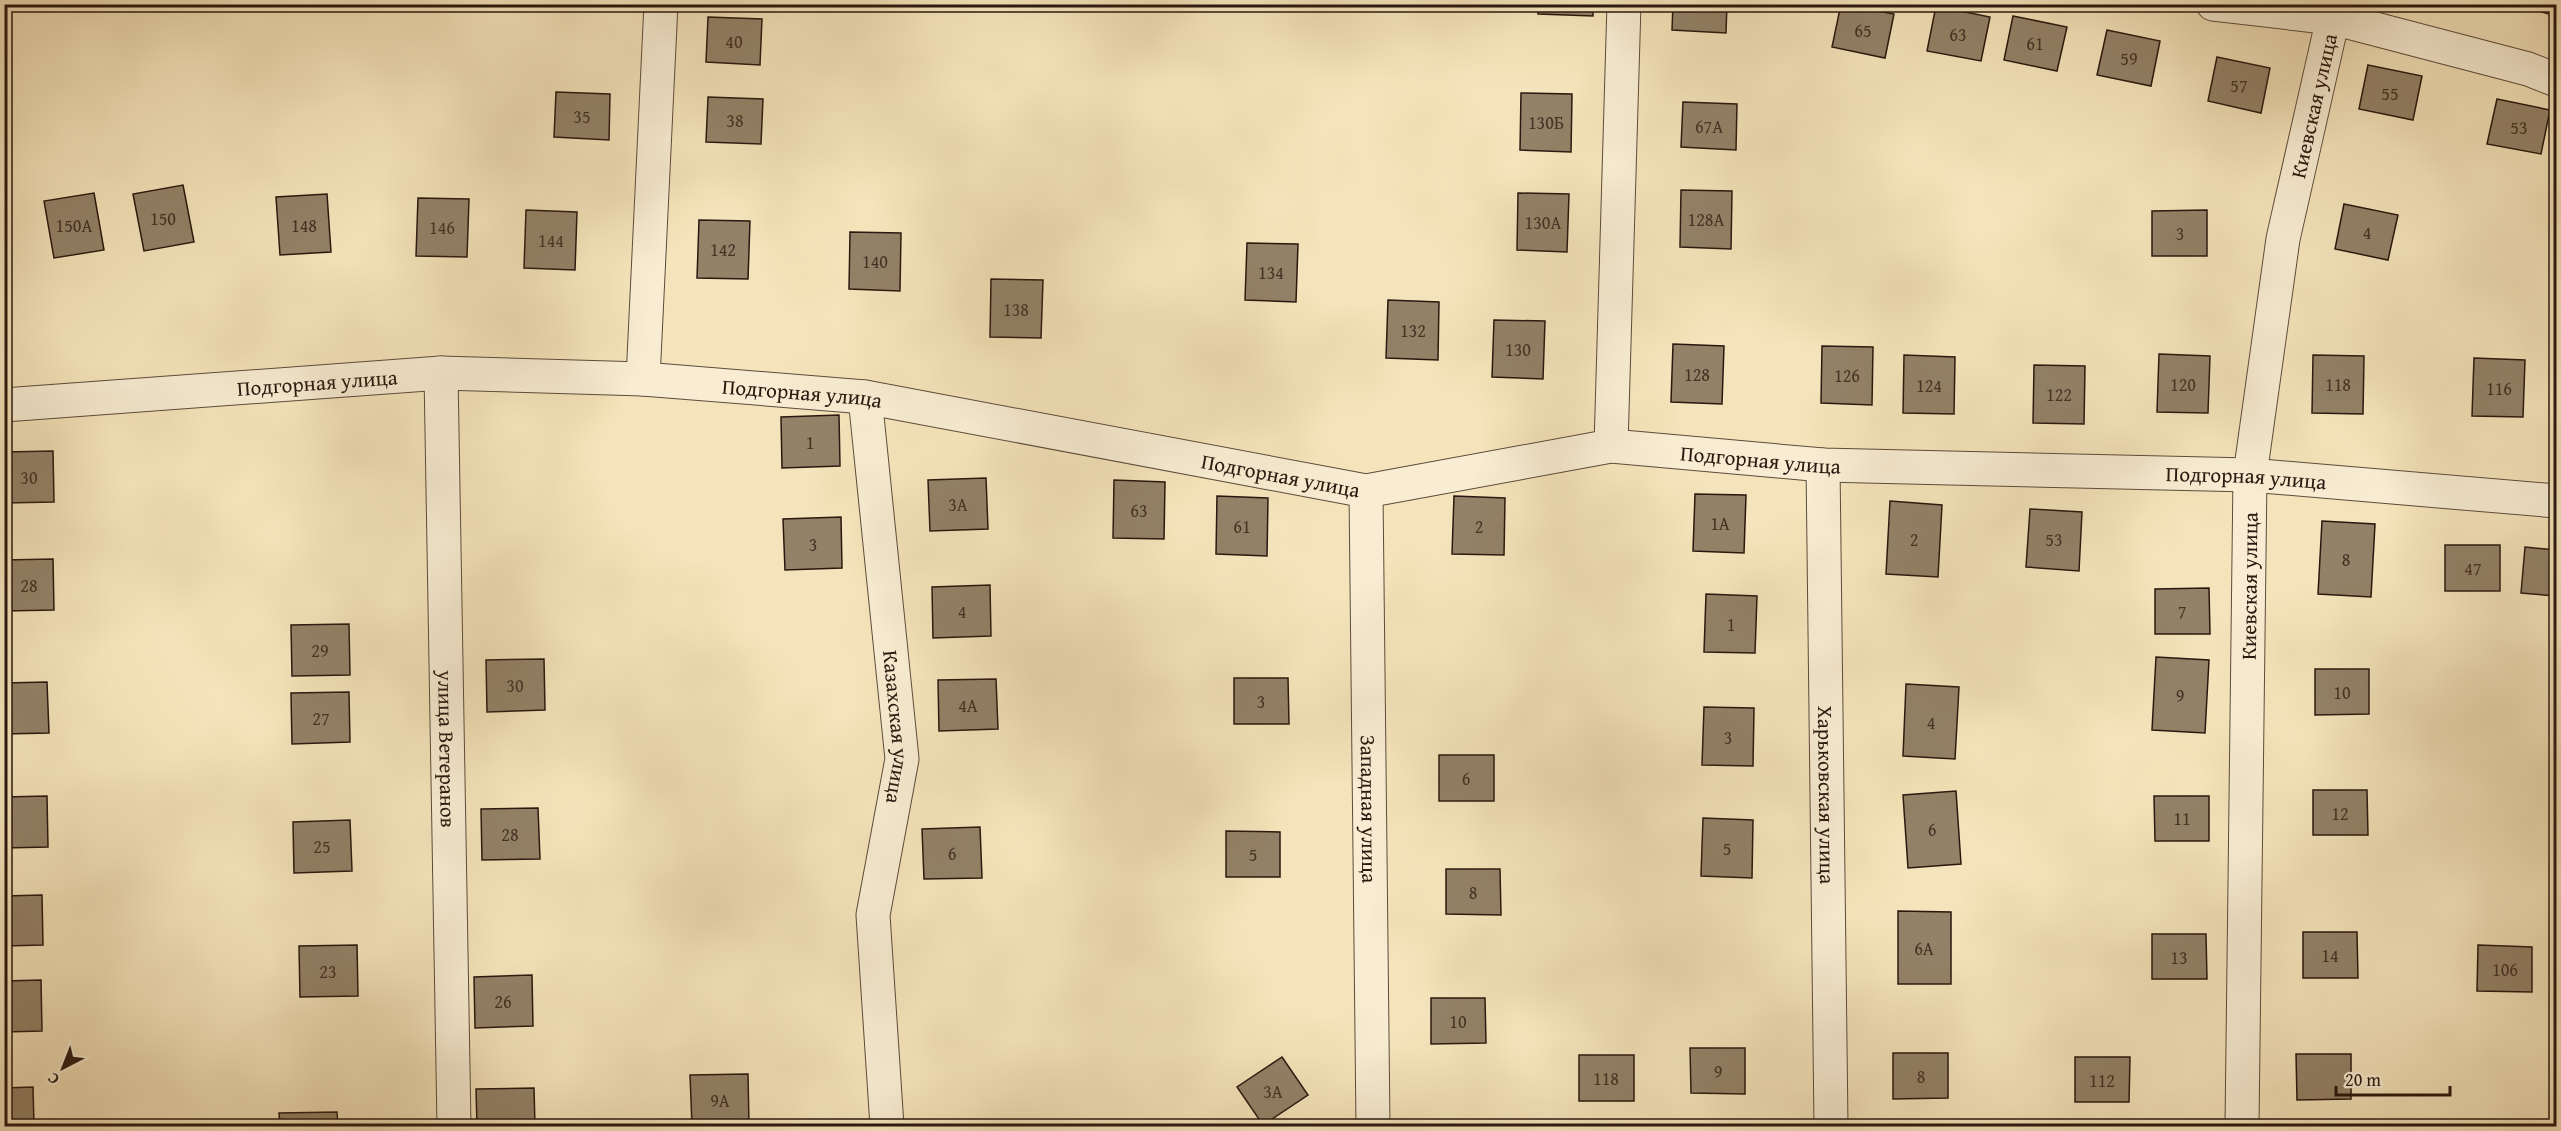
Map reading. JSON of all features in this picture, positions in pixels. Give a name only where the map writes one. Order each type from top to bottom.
[{"type":"street","points":[[643,379],[661,4]]},
{"type":"street","points":[[1611,446],[1624,4]]},
{"type":"street","points":[[2213,4],[2333,18],[2542,75],[2556,53]]},
{"type":"street","name":"Киевская улица","points":[[2242,1126],[2250,475],[2283,239],[2333,18]]},
{"type":"street","name":"Подгорная улица","points":[[4,405],[441,373],[643,379],[865,397],[1366,491],[1611,446],[1823,465],[2250,475],[2556,501]]},
{"type":"street","name":"улица Ветеранов","points":[[441,373],[454,1126]]},
{"type":"street","name":"Казахская улица","points":[[865,397],[902,759],[873,915],[887,1126]]},
{"type":"street","name":"Харьковская улица","points":[[1823,465],[1831,1126]]},
{"type":"street","name":"Западная улица","points":[[1366,491],[1374,1126]]},
{"type":"building","points":[[1355,4],[1405,4],[1405,7]]},
{"type":"building","points":[[1426,4],[1481,4],[1480,11],[1426,9]]},
{"type":"building","points":[[1538,4],[1593,4],[1593,16],[1538,14]]},
{"type":"building","points":[[1673,4],[1727,4],[1726,33],[1672,30]]},
{"type":"building","points":[[1841,4],[1894,14],[1885,58],[1832,47]]},
{"type":"building","points":[[2513,4],[2556,4],[2556,16]]},
{"type":"building","points":[[1936,6],[1990,17],[1981,61],[1927,51]]},
{"type":"building","points":[[2013,16],[2067,27],[2057,71],[2004,60]]},
{"type":"building","points":[[708,17],[762,19],[760,65],[706,62]]},
{"type":"building","points":[[2107,30],[2160,41],[2151,86],[2097,75]]},
{"type":"building","points":[[2217,57],[2270,68],[2261,113],[2208,101]]},
{"type":"building","points":[[2368,65],[2422,76],[2413,120],[2359,109]]},
{"type":"building","points":[[556,92],[610,94],[609,140],[554,137]]},
{"type":"building","points":[[1521,93],[1572,94],[1571,152],[1520,150]]},
{"type":"building","points":[[708,97],[763,99],[761,144],[706,142]]},
{"type":"building","points":[[2497,99],[2550,110],[2541,154],[2487,144]]},
{"type":"building","points":[[1683,102],[1737,104],[1736,150],[1681,147]]},
{"type":"building","points":[[183,185],[194,242],[144,251],[133,194]]},
{"type":"building","points":[[1681,190],[1732,191],[1731,249],[1680,247]]},
{"type":"building","points":[[94,193],[104,250],[54,258],[44,201]]},
{"type":"building","points":[[1518,193],[1569,194],[1567,252],[1517,250]]},
{"type":"building","points":[[327,194],[331,252],[280,255],[276,197]]},
{"type":"building","points":[[418,198],[469,199],[467,257],[416,256]]},
{"type":"building","points":[[2344,204],[2398,215],[2388,260],[2335,249]]},
{"type":"building","points":[[526,210],[577,212],[575,270],[524,268]]},
{"type":"building","points":[[2207,210],[2207,256],[2152,256],[2152,211]]},
{"type":"building","points":[[699,220],[750,221],[748,279],[697,278]]},
{"type":"building","points":[[850,232],[901,233],[900,291],[849,289]]},
{"type":"building","points":[[1247,243],[1298,244],[1296,302],[1245,300]]},
{"type":"building","points":[[991,279],[1043,280],[1041,338],[990,337]]},
{"type":"building","points":[[1388,300],[1439,302],[1438,360],[1386,358]]},
{"type":"building","points":[[1494,320],[1545,321],[1543,379],[1492,377]]},
{"type":"building","points":[[1673,344],[1724,346],[1722,404],[1671,402]]},
{"type":"building","points":[[1822,346],[1873,347],[1872,405],[1821,403]]},
{"type":"building","points":[[2159,354],[2210,356],[2208,413],[2157,412]]},
{"type":"building","points":[[1904,355],[1955,357],[1954,414],[1903,413]]},
{"type":"building","points":[[2313,355],[2364,356],[2363,414],[2312,413]]},
{"type":"building","points":[[2474,358],[2525,360],[2523,417],[2472,416]]},
{"type":"building","points":[[2034,365],[2085,366],[2084,424],[2033,423]]},
{"type":"building","points":[[839,415],[840,466],[782,468],[781,417]]},
{"type":"building","points":[[53,451],[54,502],[4,503],[4,452]]},
{"type":"building","points":[[986,478],[988,529],[930,531],[928,480]]},
{"type":"building","points":[[1114,480],[1165,482],[1164,539],[1113,538]]},
{"type":"building","points":[[1695,494],[1746,495],[1744,553],[1693,551]]},
{"type":"building","points":[[1217,496],[1268,498],[1267,556],[1216,554]]},
{"type":"building","points":[[1454,496],[1505,498],[1504,555],[1452,554]]},
{"type":"building","points":[[1890,501],[1942,505],[1938,577],[1886,574]]},
{"type":"building","points":[[2030,509],[2082,512],[2079,571],[2026,567]]},
{"type":"building","points":[[841,517],[842,568],[785,570],[783,519]]},
{"type":"building","points":[[2322,521],[2375,524],[2371,597],[2318,594]]},
{"type":"building","points":[[2445,545],[2500,545],[2500,591],[2445,591]]},
{"type":"building","points":[[2525,547],[2556,550],[2556,596],[2521,593]]},
{"type":"building","points":[[53,559],[54,610],[4,611],[4,560]]},
{"type":"building","points":[[990,585],[991,636],[933,638],[932,587]]},
{"type":"building","points":[[2209,588],[2210,634],[2155,634],[2155,589]]},
{"type":"building","points":[[1706,594],[1757,596],[1755,653],[1704,652]]},
{"type":"building","points":[[349,624],[350,675],[292,676],[291,625]]},
{"type":"building","points":[[2156,657],[2209,660],[2205,733],[2152,730]]},
{"type":"building","points":[[544,659],[545,710],[487,712],[486,660]]},
{"type":"building","points":[[2315,669],[2369,669],[2369,714],[2315,715]]},
{"type":"building","points":[[1234,678],[1288,678],[1289,724],[1234,724]]},
{"type":"building","points":[[996,679],[998,729],[939,731],[938,680]]},
{"type":"building","points":[[47,682],[49,733],[4,734],[4,683]]},
{"type":"building","points":[[1906,684],[1959,687],[1955,759],[1903,756]]},
{"type":"building","points":[[349,692],[350,742],[292,744],[291,693]]},
{"type":"building","points":[[1704,707],[1754,708],[1753,766],[1702,765]]},
{"type":"building","points":[[1439,755],[1494,755],[1494,801],[1439,801]]},
{"type":"building","points":[[2313,790],[2367,790],[2368,835],[2313,835]]},
{"type":"building","points":[[1956,791],[1961,864],[1908,868],[1903,795]]},
{"type":"building","points":[[47,796],[48,847],[4,848],[4,797]]},
{"type":"building","points":[[2154,796],[2209,796],[2209,841],[2155,841]]},
{"type":"building","points":[[538,808],[540,859],[482,860],[481,809]]},
{"type":"building","points":[[1703,818],[1753,820],[1752,878],[1701,876]]},
{"type":"building","points":[[350,820],[352,871],[294,873],[293,822]]},
{"type":"building","points":[[980,827],[982,878],[924,879],[922,829]]},
{"type":"building","points":[[1226,831],[1280,832],[1280,877],[1226,877]]},
{"type":"building","points":[[1446,869],[1500,869],[1501,915],[1446,914]]},
{"type":"building","points":[[42,895],[43,945],[4,946],[4,896]]},
{"type":"building","points":[[1898,911],[1951,912],[1951,984],[1898,984]]},
{"type":"building","points":[[2303,932],[2357,932],[2358,978],[2303,978]]},
{"type":"building","points":[[2152,934],[2206,934],[2207,979],[2152,979]]},
{"type":"building","points":[[357,945],[358,996],[300,997],[299,946]]},
{"type":"building","points":[[2478,945],[2532,947],[2532,992],[2477,991]]},
{"type":"building","points":[[532,975],[533,1026],[475,1028],[474,977]]},
{"type":"building","points":[[41,980],[42,1031],[4,1032],[4,981]]},
{"type":"building","points":[[1431,998],[1485,998],[1486,1043],[1431,1044]]},
{"type":"building","points":[[1690,1048],[1745,1048],[1745,1094],[1691,1093]]},
{"type":"building","points":[[1893,1053],[1948,1053],[1948,1098],[1893,1099]]},
{"type":"building","points":[[2296,1054],[2351,1054],[2351,1099],[2297,1100]]},
{"type":"building","points":[[1579,1055],[1634,1055],[1634,1101],[1579,1101]]},
{"type":"building","points":[[1282,1057],[1308,1095],[1263,1125],[1237,1087]]},
{"type":"building","points":[[2075,1057],[2130,1057],[2129,1102],[2075,1102]]},
{"type":"building","points":[[748,1074],[749,1125],[692,1126],[690,1075]]},
{"type":"building","points":[[33,1087],[34,1126],[4,1126],[4,1088]]},
{"type":"building","points":[[534,1088],[535,1126],[477,1126],[476,1089]]},
{"type":"building","points":[[337,1112],[338,1126],[280,1126],[279,1113]]}]
